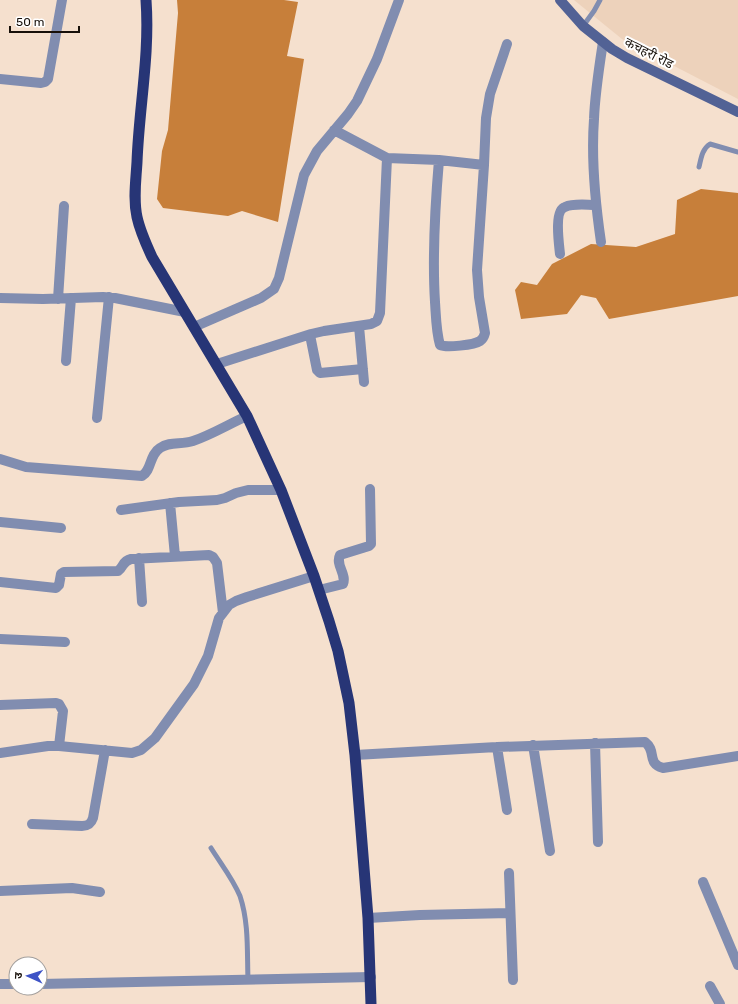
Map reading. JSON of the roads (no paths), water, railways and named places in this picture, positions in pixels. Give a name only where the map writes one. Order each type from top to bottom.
[{"type":"highway","points":[[146,0],[148,26],[138,146],[135,198],[136,215],[152,257],[247,416],[281,490],[330,621],[349,703],[355,755],[368,918],[371,1004]]},
{"type":"main road","name":"कचहरी रोड","points":[[560,0],[583,26],[627,58],[738,112]]},
{"type":"street","points":[[0,79],[40,83],[48,80],[62,0]]},
{"type":"street","points":[[194,327],[260,298],[274,289],[279,278],[304,176],[317,151],[357,100],[366,84],[399,0]]},
{"type":"street","points":[[601,242],[596,205],[593,141],[598,71],[603,42]]},
{"type":"street","points":[[439,160],[434,219],[433,255],[434,295],[438,340],[440,345],[443,347],[479,342],[484,338],[485,333],[479,297],[477,270],[487,106],[507,44]]},
{"type":"street","points":[[334,130],[387,158],[439,160],[484,165]]},
{"type":"street","points":[[217,364],[310,334],[371,324],[377,321],[380,313],[387,158]]},
{"type":"street","points":[[560,254],[558,222],[560,210],[563,207],[570,206],[596,205]]},
{"type":"street","points":[[58,299],[64,206]]},
{"type":"street","points":[[0,298],[58,299],[109,297],[185,312]]},
{"type":"street","points":[[97,418],[109,297]]},
{"type":"street","points":[[66,361],[71,298]]},
{"type":"street","points":[[359,326],[364,382]]},
{"type":"street","points":[[310,334],[317,370],[320,373],[363,370]]},
{"type":"street","points":[[0,459],[26,467],[142,476],[146,474],[155,452],[160,448],[171,443],[192,442],[247,416]]},
{"type":"street","points":[[319,590],[343,584],[344,578],[338,558],[340,555],[369,546],[371,544],[370,489]]},
{"type":"street","points":[[121,510],[170,503],[217,500],[248,490],[281,490]]},
{"type":"street","points":[[170,503],[175,556]]},
{"type":"street","points":[[0,522],[61,528]]},
{"type":"street","points":[[0,582],[56,588],[59,585],[61,574],[64,572],[118,570],[127,560],[139,558],[209,555],[213,557],[217,563],[219,570],[223,613]]},
{"type":"street","points":[[139,558],[142,602]]},
{"type":"street","points":[[0,754],[48,746],[132,753],[141,750],[148,746],[155,738],[194,684],[208,656],[219,618],[229,605],[236,601],[314,576]]},
{"type":"street","points":[[0,639],[65,642]]},
{"type":"street","points":[[0,705],[59,704],[62,710],[59,746]]},
{"type":"street","points":[[355,755],[533,745],[645,742],[649,745],[654,763],[663,768],[738,756]]},
{"type":"street","points":[[595,743],[598,842]]},
{"type":"street","points":[[533,745],[550,850]]},
{"type":"street","points":[[497,747],[507,810]]},
{"type":"street","points":[[32,824],[87,826],[91,823],[105,750]]},
{"type":"street","points":[[508,873],[513,980]]},
{"type":"street","points":[[703,882],[738,965]]},
{"type":"street","points":[[0,891],[72,888],[100,892]]},
{"type":"street","points":[[368,918],[420,914],[510,913]]},
{"type":"street","points":[[48,984],[371,977]]},
{"type":"street","points":[[710,986],[720,1004]]},
{"type":"lane","points":[[583,26],[600,0]]},
{"type":"lane","points":[[699,167],[703,152],[710,144],[738,152]]},
{"type":"lane","points":[[211,848],[233,883],[243,907],[247,929],[248,980]]}]
